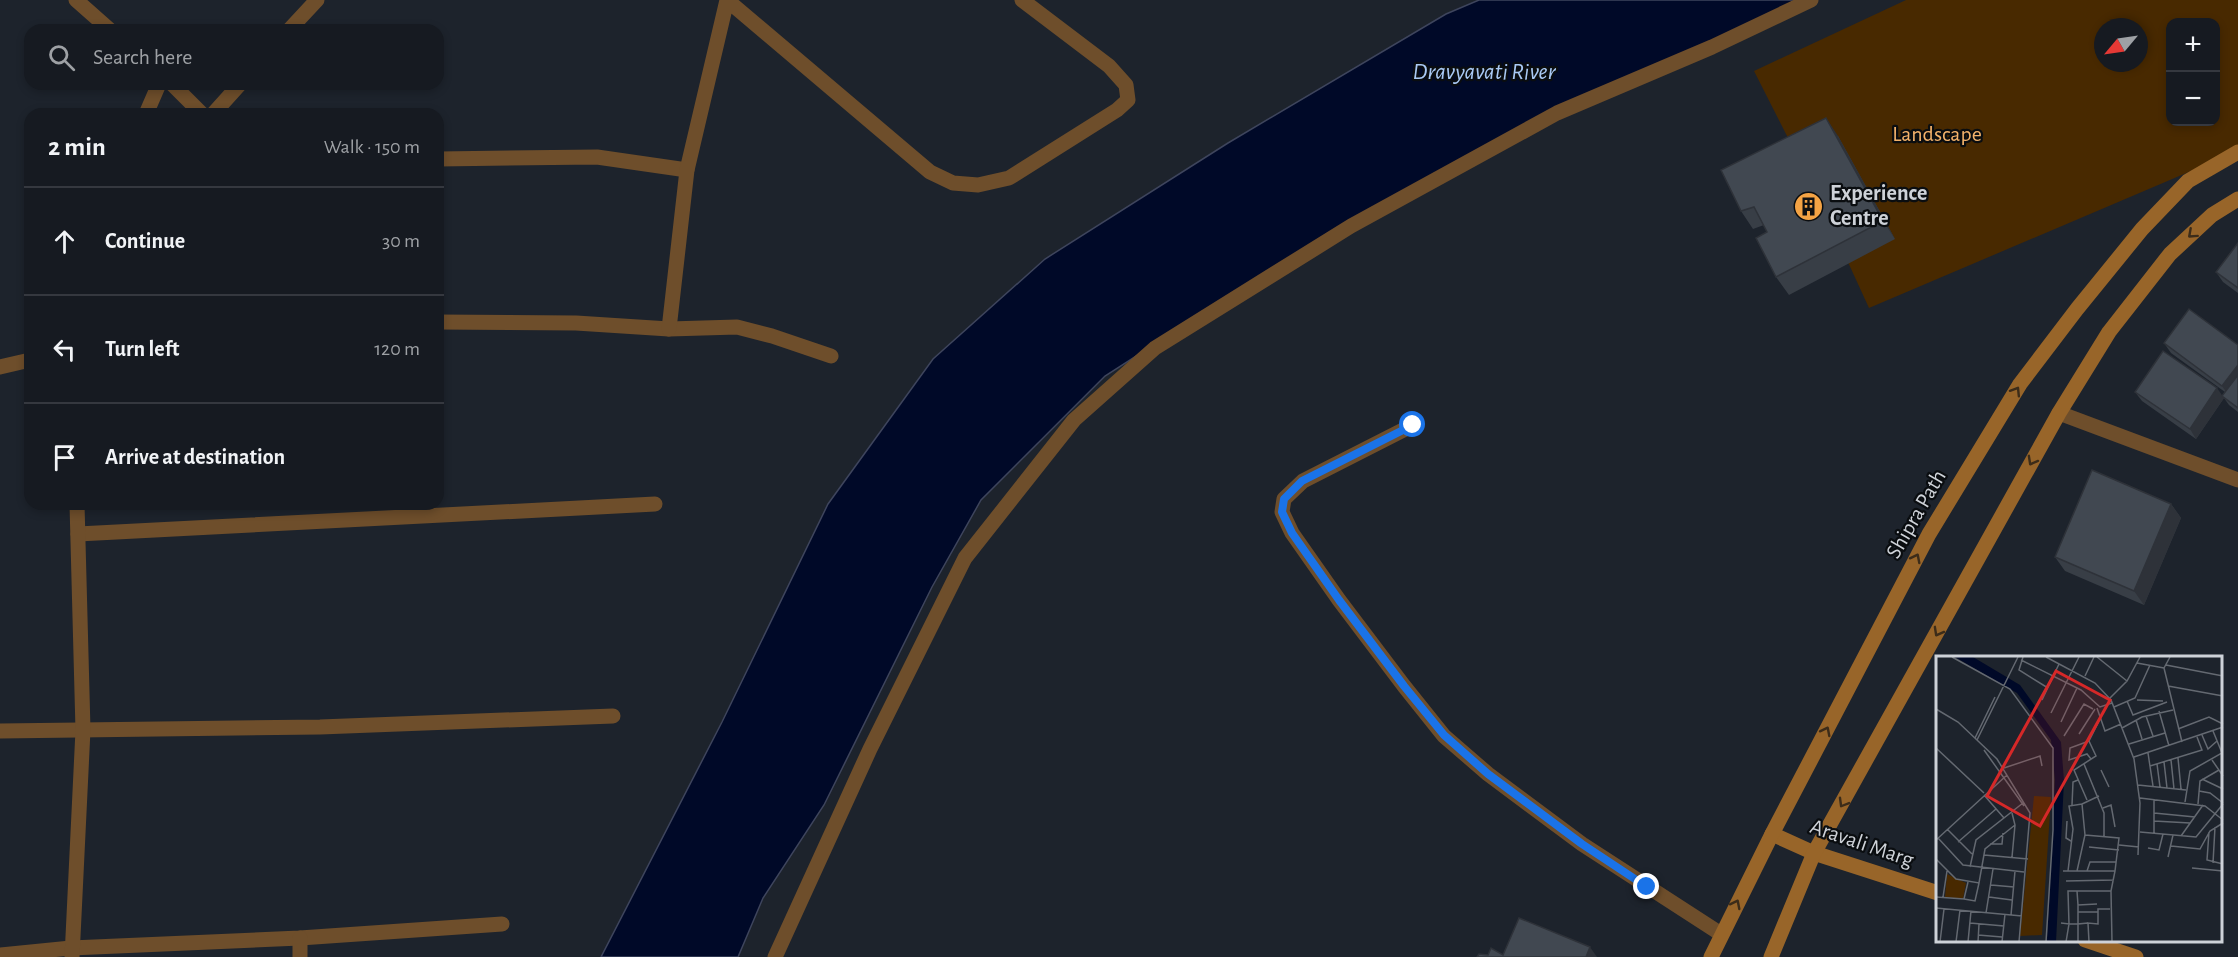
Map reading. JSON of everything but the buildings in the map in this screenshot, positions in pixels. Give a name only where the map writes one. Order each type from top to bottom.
[{"type":"street","points":[[76,0],[103,24]]},
{"type":"street","points":[[295,24],[317,0]]},
{"type":"street","points":[[669,329],[687,170],[727,0],[930,172],[953,183],[978,185],[1009,178],[1118,110],[1128,100],[1126,85],[1109,66],[1022,0]]},
{"type":"street","points":[[775,957],[870,749],[965,558],[1074,420],[1155,348],[1351,226],[1557,113],[1712,47],[1811,0]]},
{"type":"street","points":[[149,108],[156,90]]},
{"type":"street","points":[[177,90],[196,108]]},
{"type":"street","points":[[218,108],[235,90]]},
{"type":"street","name":"Shipra Path","points":[[1712,957],[1721,934],[1772,834],[1929,534],[2020,384],[2142,229],[2188,181],[2238,152]]},
{"type":"street","points":[[444,159],[597,158],[687,170]]},
{"type":"street","points":[[1771,957],[1814,853],[2059,413],[2109,332],[2170,254],[2212,215],[2238,199]]},
{"type":"street","points":[[444,322],[576,322],[669,329],[737,327],[831,356]]},
{"type":"street","points":[[0,367],[24,361]]},
{"type":"street","points":[[2059,413],[2238,480]]},
{"type":"street","points":[[1413,425],[1302,481],[1284,499],[1282,512],[1292,533],[1339,600],[1444,735],[1488,774],[1582,844],[1721,934]]},
{"type":"street","points":[[78,534],[655,504]]},
{"type":"street","points":[[71,952],[83,730],[77,510]]},
{"type":"street","points":[[0,731],[331,726],[613,716]]},
{"type":"street","name":"Aravali Marg","points":[[1772,834],[1814,853],[1936,892]]},
{"type":"street","points":[[0,955],[502,924]]},
{"type":"street","points":[[300,938],[300,957]]},
{"type":"street","points":[[2091,942],[2136,957]]},
{"type":"green space","name":"Landscape","points":[[1906,0],[2238,0],[2238,151],[1869,308],[1819,199],[1754,71]]},
{"type":"water","name":"Dravyavati River","points":[[1479,0],[1798,0],[1497,142],[1242,288],[1105,376],[981,500],[932,587],[824,805],[763,898],[738,957],[601,957],[722,722],[828,504],[933,359],[1045,259],[1228,143],[1446,14]]},
{"type":"place","name":"Experience Centre","points":[[1809,206]]},
{"type":"route","points":[[1413,425],[1302,481],[1284,499],[1282,512],[1292,533],[1339,600],[1444,735],[1488,774],[1582,844],[1647,887]]}]
